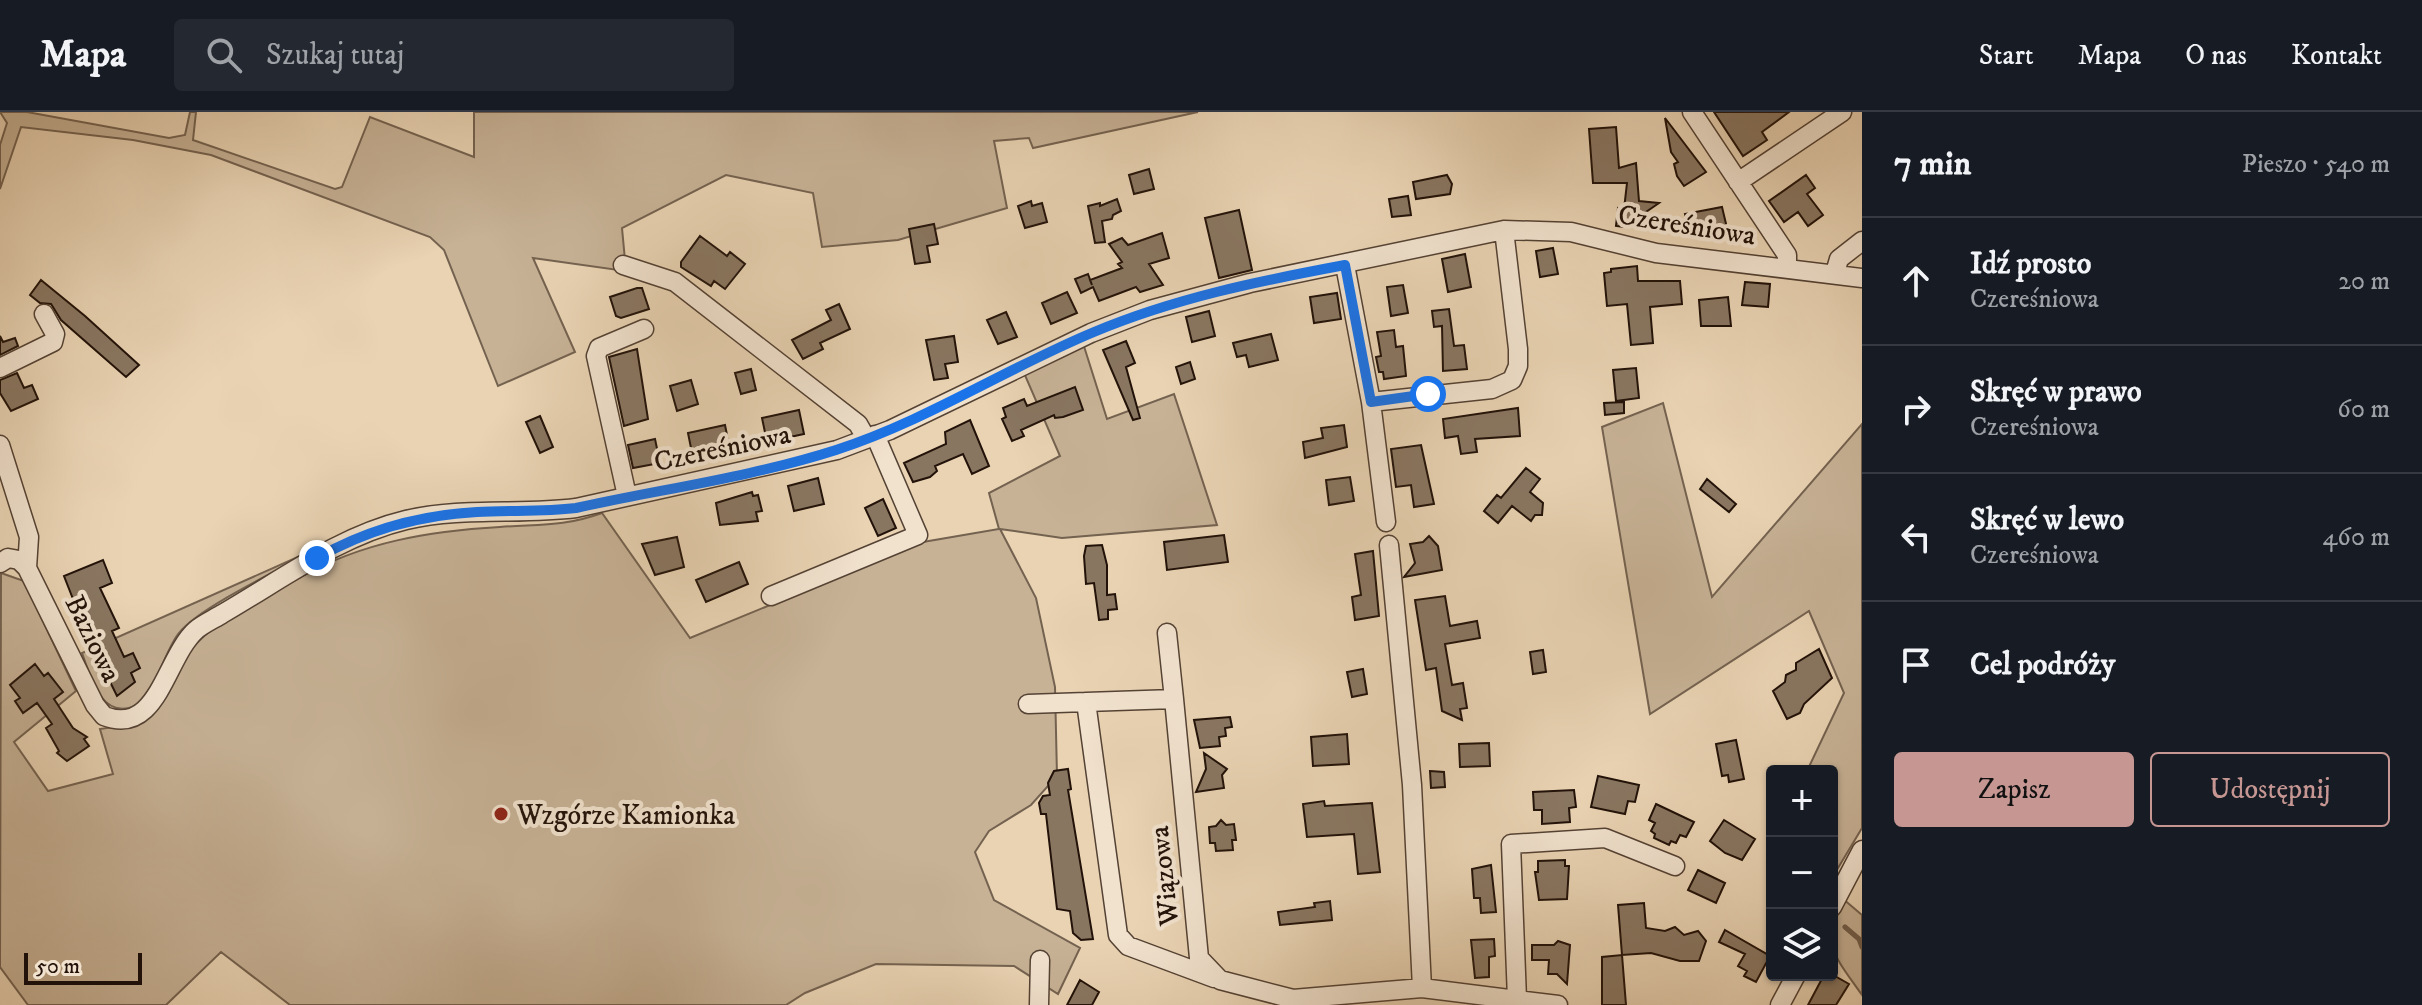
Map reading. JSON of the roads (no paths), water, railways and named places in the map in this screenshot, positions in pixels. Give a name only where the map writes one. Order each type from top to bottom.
[{"type":"street","points":[[1692,112],[1787,255],[1787,266]]},
{"type":"street","points":[[1738,182],[1842,112]]},
{"type":"street","points":[[1371,402],[1492,389],[1512,380],[1518,366],[1518,349],[1504,230]]},
{"type":"street","name":"Czereśniowa","points":[[149,708],[172,663],[196,630],[347,542],[382,528],[431,516],[480,511],[538,513],[796,460],[871,437],[1091,333],[1150,310],[1250,283],[1504,230],[1558,230],[1656,253],[1787,266],[1862,278]]},
{"type":"street","points":[[1835,273],[1839,259],[1862,241]]},
{"type":"street","points":[[623,265],[675,282],[858,424],[871,437],[918,535],[771,596]]},
{"type":"street","points":[[1345,265],[1371,402],[1386,522]]},
{"type":"street","points":[[0,368],[53,342],[55,334],[44,314]]},
{"type":"street","points":[[627,496],[596,356],[599,348],[644,329]]},
{"type":"street","points":[[0,445],[29,537],[27,568]]},
{"type":"street","points":[[1389,545],[1412,785],[1422,988]]},
{"type":"street","points":[[0,563],[8,558],[19,560],[27,568]]},
{"type":"street","name":"Baziowa","points":[[27,568],[104,716],[127,719],[149,708]]},
{"type":"street","name":"Wiązowa","points":[[1167,633],[1199,958],[1220,980]]},
{"type":"street","points":[[1028,704],[1174,699]]},
{"type":"street","points":[[1086,702],[1118,935],[1128,946],[1220,980],[1293,999],[1422,988],[1558,1005]]},
{"type":"street","points":[[1517,999],[1511,844],[1605,838],[1675,866]]},
{"type":"street","points":[[1838,896],[1862,850]]},
{"type":"street","points":[[1039,1005],[1040,960]]},
{"type":"street","points":[[1780,1005],[1793,981]]},
{"type":"waterway","points":[[1845,927],[1859,939],[1862,947]]},
{"type":"place","name":"Wzgórze Kamionka","points":[[501,814]]}]
